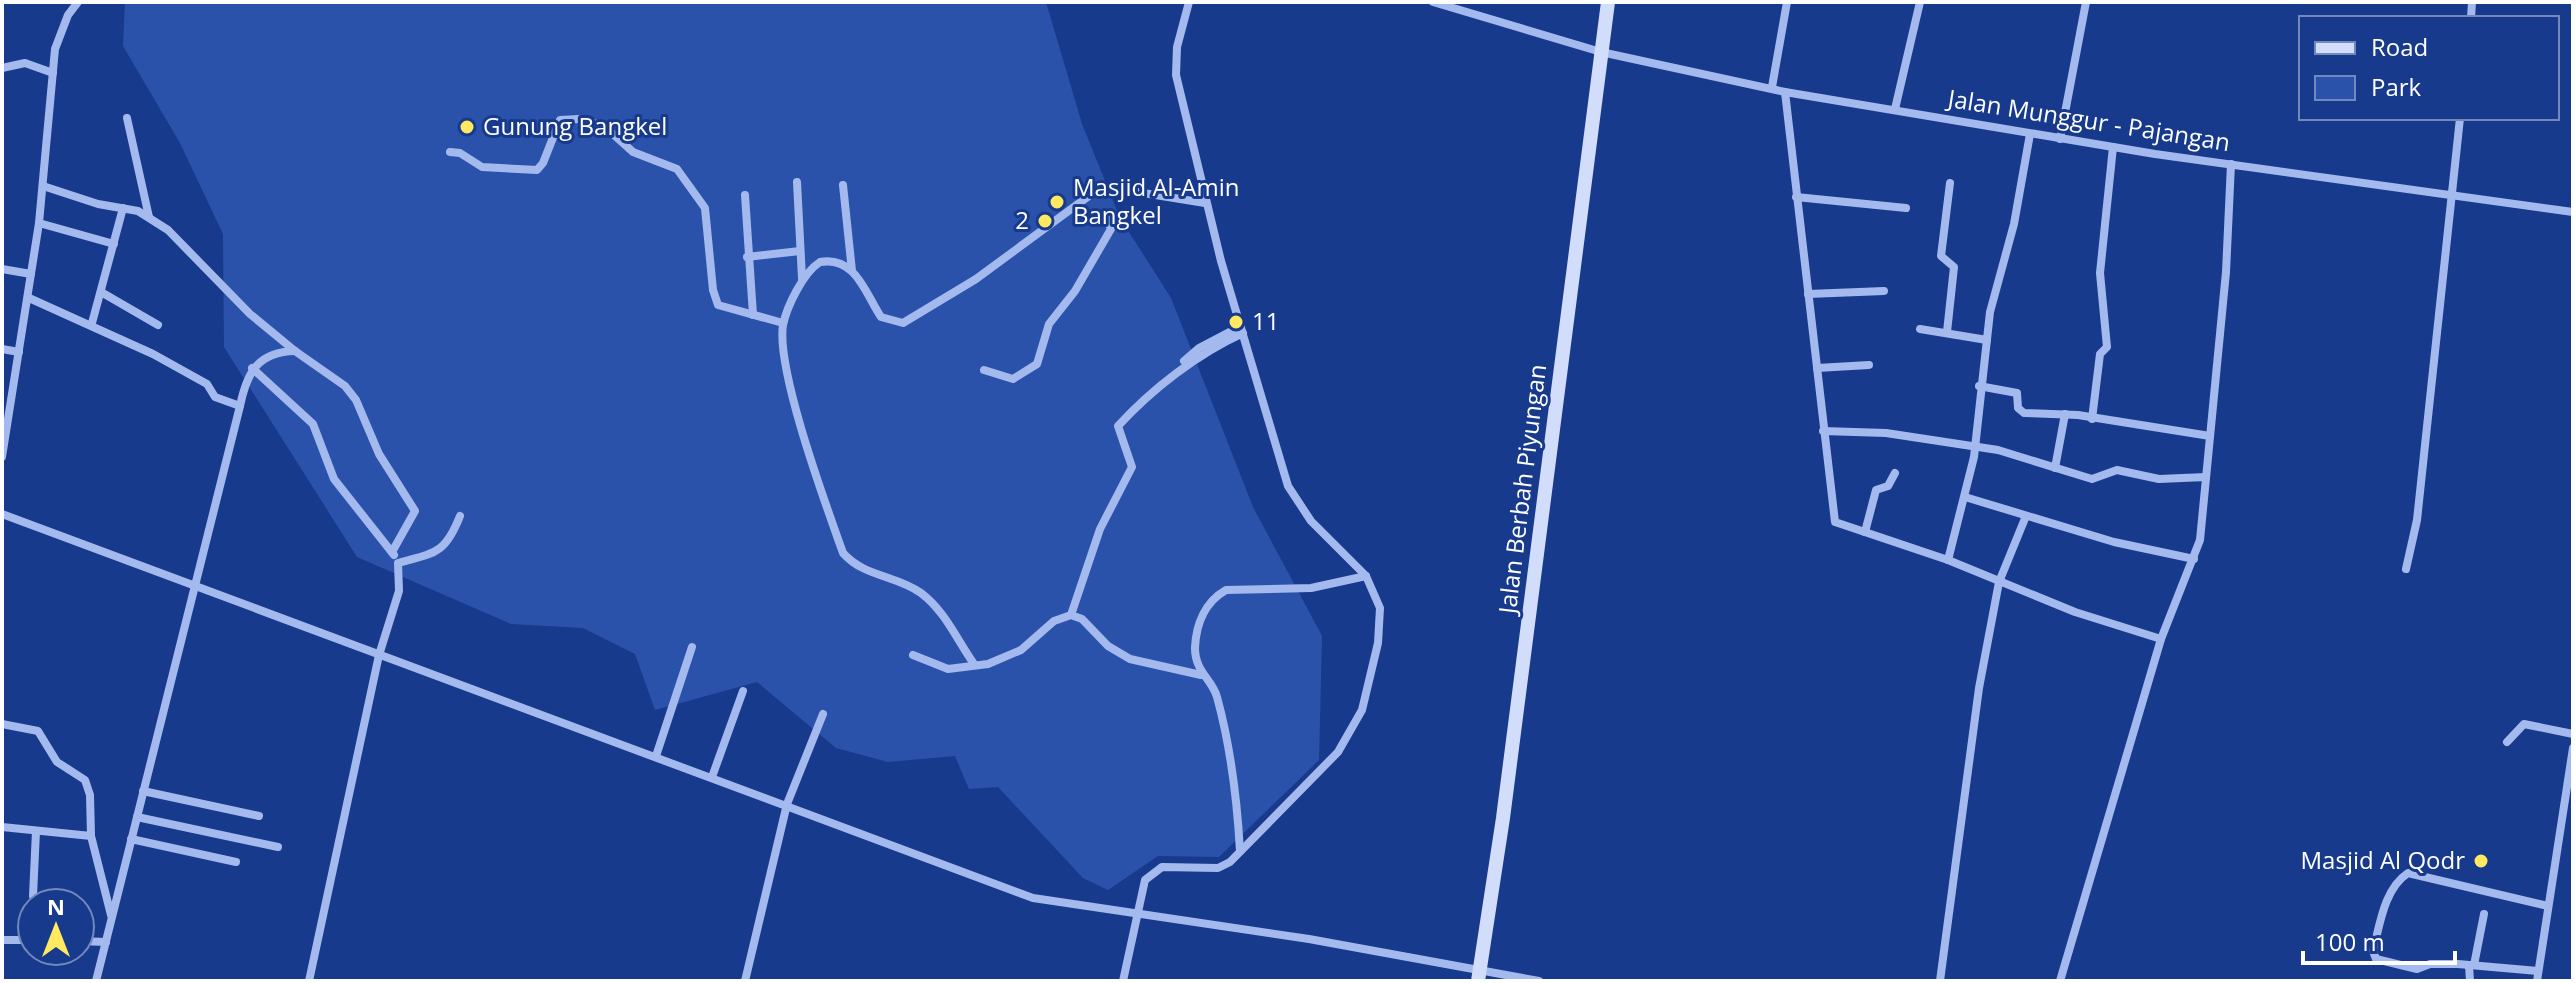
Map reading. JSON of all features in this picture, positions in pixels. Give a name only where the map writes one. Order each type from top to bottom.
[{"type":"street","points":[[2,457],[39,223],[55,49],[68,15],[78,2]]},
{"type":"street","points":[[1123,981],[1145,880],[1162,867],[1190,865],[1218,868],[1240,851],[1338,752],[1362,710],[1378,643],[1380,608],[1366,576],[1311,521],[1288,486],[1205,203],[1176,75],[1177,47],[1189,2]]},
{"type":"street","name":"Jalan Munggur - Pajangan","points":[[1433,2],[1601,52],[1785,92],[2060,139],[2573,212]]},
{"type":"street","name":"Jalan Berbah Piyungan","points":[[1479,974],[1503,818],[1608,2]]},
{"type":"street","points":[[1772,87],[1787,2]]},
{"type":"street","points":[[1895,109],[1920,2]]},
{"type":"street","points":[[2060,139],[2086,2]]},
{"type":"street","points":[[2,68],[25,63],[53,73]]},
{"type":"street","points":[[1785,92],[1835,522],[1948,560],[2075,612],[2161,639]]},
{"type":"street","points":[[127,118],[149,217]]},
{"type":"street","points":[[450,152],[460,153],[482,167],[531,171],[543,163],[560,120],[579,119],[612,130],[633,152],[669,164],[691,185],[707,216],[715,301],[723,308],[783,323]]},
{"type":"street","points":[[2406,569],[2417,520],[2460,120]]},
{"type":"street","points":[[1948,560],[1975,447],[1979,386],[1987,340],[2030,134]]},
{"type":"street","points":[[2092,419],[2100,354],[2107,347],[2100,273],[2113,147]]},
{"type":"street","points":[[2060,981],[2161,639],[2200,540],[2226,272],[2231,164]]},
{"type":"street","points":[[797,182],[802,279]]},
{"type":"street","points":[[1947,332],[1954,267],[1941,256],[1950,183]]},
{"type":"street","points":[[843,185],[852,271],[881,317],[903,323],[976,279],[1097,190],[1106,187],[1205,203]]},
{"type":"street","points":[[43,186],[149,217],[168,230],[250,314],[345,386],[356,400],[379,454],[415,511],[392,552]]},
{"type":"street","points":[[745,195],[753,315]]},
{"type":"street","points":[[1796,197],[1906,208]]},
{"type":"street","points":[[92,323],[123,208]]},
{"type":"street","points":[[984,370],[1013,379],[1037,364],[1049,324],[1075,291],[1111,229],[1105,213]]},
{"type":"street","points":[[39,223],[114,244]]},
{"type":"street","points":[[747,257],[800,251]]},
{"type":"street","points":[[852,271],[831,260],[811,268],[802,279],[783,323],[791,389],[843,553],[862,569],[922,594],[942,613],[974,664]]},
{"type":"street","points":[[2,269],[31,274]]},
{"type":"street","points":[[1808,294],[1884,291]]},
{"type":"street","points":[[101,292],[158,325]]},
{"type":"street","points":[[29,298],[92,323],[204,382],[215,397],[240,406]]},
{"type":"street","points":[[1184,361],[1199,348],[1242,329]]},
{"type":"street","points":[[1071,615],[1100,529],[1132,467],[1118,426],[1136,406],[1242,329]]},
{"type":"street","points":[[1920,329],[1987,340]]},
{"type":"street","points":[[2,349],[19,352]]},
{"type":"street","points":[[96,981],[193,584],[252,368],[265,355],[295,351]]},
{"type":"street","points":[[1817,368],[1869,365]]},
{"type":"street","points":[[252,368],[313,424],[334,479],[398,563],[399,591],[379,655],[309,981]]},
{"type":"street","points":[[1979,386],[2017,393],[2018,408],[2024,413],[2065,414],[2210,436]]},
{"type":"street","points":[[2,399],[12,401]]},
{"type":"street","points":[[2055,468],[2065,414]]},
{"type":"street","points":[[1823,431],[1886,433],[1975,447],[2092,479],[2117,470],[2159,479],[2206,477]]},
{"type":"street","points":[[1865,532],[1876,490],[1888,486],[1895,473]]},
{"type":"street","points":[[1965,497],[2160,554],[2194,559]]},
{"type":"street","points":[[2,514],[1033,898],[1137,911],[1479,974],[1539,981]]},
{"type":"street","points":[[398,563],[437,552],[446,545],[460,516]]},
{"type":"street","points":[[1940,981],[1979,688],[1999,582],[2026,516]]},
{"type":"street","points":[[1240,851],[1237,791],[1227,735],[1216,692],[1201,675],[1195,651],[1203,613],[1215,596],[1226,590],[1311,588],[1366,576]]},
{"type":"street","points":[[913,655],[948,669],[1003,659],[1021,650],[1054,621],[1071,615],[1082,619],[1108,646],[1130,659],[1201,675]]},
{"type":"street","points":[[656,756],[692,647]]},
{"type":"street","points":[[712,777],[743,691]]},
{"type":"street","points":[[745,981],[787,804],[823,714]]},
{"type":"street","points":[[2,724],[24,725],[38,731],[57,762],[85,780],[90,795],[91,836],[112,919]]},
{"type":"street","points":[[2507,742],[2524,724],[2573,734]]},
{"type":"street","points":[[2548,906],[2408,873],[2389,897],[2373,956],[2417,969],[2430,964],[2472,965],[2538,976],[2573,748]]},
{"type":"street","points":[[143,791],[259,816]]},
{"type":"street","points":[[137,817],[278,847]]},
{"type":"street","points":[[2,827],[91,836]]},
{"type":"street","points":[[33,887],[36,831]]},
{"type":"street","points":[[131,839],[236,862]]},
{"type":"street","points":[[2470,981],[2484,914]]},
{"type":"street","points":[[96,942],[106,942]]},
{"type":"green space","points":[[125,2],[1046,2],[1082,124],[1120,218],[1171,298],[1253,507],[1322,636],[1319,760],[1219,857],[1158,856],[1108,890],[1083,878],[998,787],[969,789],[955,756],[888,762],[836,748],[757,682],[655,710],[635,654],[583,628],[511,624],[357,557],[224,347],[223,234],[180,143],[123,46]]},
{"type":"place","name":"Gunung Bangkel","points":[[467,127]]},
{"type":"place","name":"Masjid Al-Amin Bangkel","points":[[1057,202]]},
{"type":"place","name":"2","points":[[1045,221]]},
{"type":"place","name":"11","points":[[1236,322]]},
{"type":"place","name":"Masjid Al Qodr","points":[[2481,861]]}]
